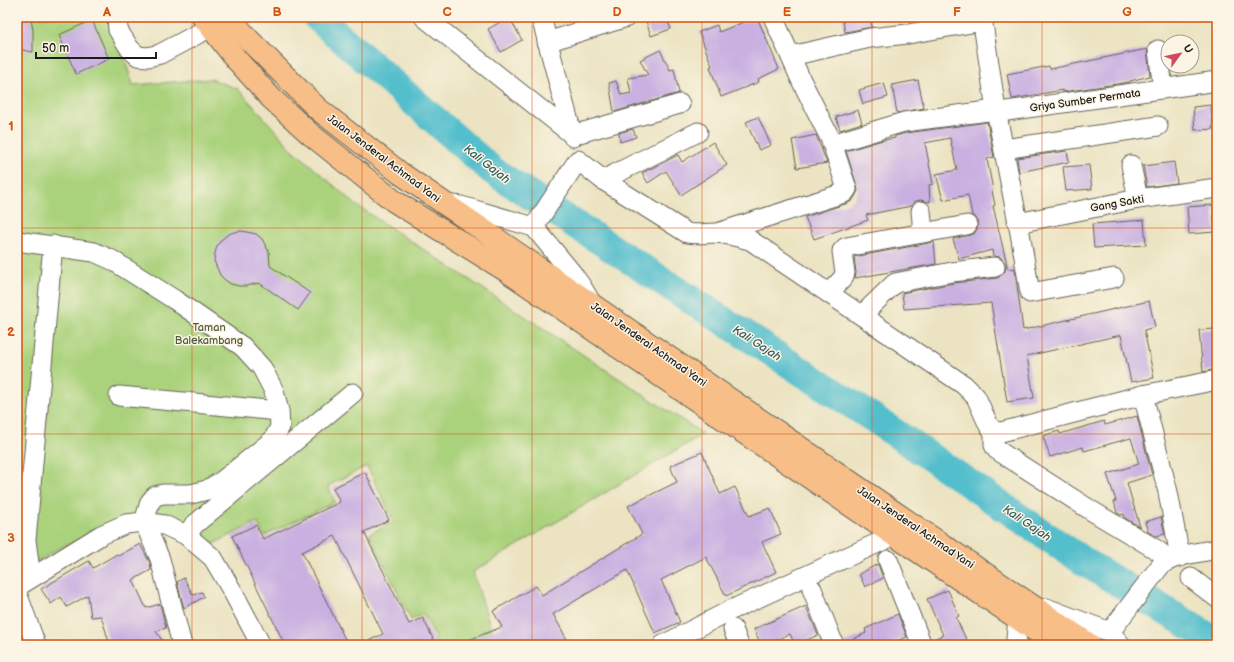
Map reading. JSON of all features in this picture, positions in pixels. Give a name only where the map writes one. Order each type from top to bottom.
[{"type":"main road","name":"Jalan Jenderal Achmad Yani","points":[[229,17],[249,40],[318,109],[400,173],[445,204],[894,535],[1057,645]]},
{"type":"main road","name":"Jalan Jenderal Achmad Yani","points":[[207,22],[236,59],[271,98],[309,133],[388,196],[507,271],[598,317],[915,526],[1090,645]]},
{"type":"street","points":[[117,17],[118,30],[130,49],[138,56],[148,57],[160,54],[207,22],[229,17]]},
{"type":"street","points":[[424,17],[573,135]]},
{"type":"street","points":[[537,223],[574,166],[573,135],[547,42],[542,17]]},
{"type":"street","points":[[547,42],[627,17]]},
{"type":"street","points":[[716,233],[844,193],[847,189],[847,184],[832,144],[773,17]]},
{"type":"street","points":[[791,56],[870,38],[908,34],[983,19],[1002,110],[1004,149],[1030,293],[1114,278]]},
{"type":"street","points":[[1158,50],[1163,89]]},
{"type":"street","name":"Griya Sumber Permata","points":[[832,144],[904,122],[1217,81]]},
{"type":"street","points":[[573,135],[680,104]]},
{"type":"street","points":[[1004,149],[1158,126]]},
{"type":"street","points":[[603,180],[698,132]]},
{"type":"street","points":[[1131,165],[1138,199]]},
{"type":"street","points":[[574,166],[603,180],[687,233],[716,233],[750,240],[970,390],[976,397],[989,426],[994,431],[1001,432],[1143,396],[1217,380]]},
{"type":"street","name":"Gang Sakti","points":[[1017,223],[1138,199],[1217,188]]},
{"type":"street","points":[[445,204],[461,206],[537,223],[582,286],[598,317]]},
{"type":"street","points":[[921,211],[923,232]]},
{"type":"street","points":[[829,293],[843,278],[845,273],[842,251],[846,247],[967,225]]},
{"type":"street","points":[[17,241],[94,252],[112,260],[175,300],[243,347],[262,368],[274,391],[279,411],[280,427],[273,440],[222,481],[206,490],[191,494],[163,494],[155,496],[150,502],[144,522],[160,559],[182,645]]},
{"type":"street","points":[[24,583],[26,540],[53,246]]},
{"type":"street","points":[[862,315],[895,282],[952,272],[994,267]]},
{"type":"street","points":[[186,535],[194,525],[353,393]]},
{"type":"street","points":[[119,396],[279,411]]},
{"type":"street","points":[[1143,396],[1168,492],[1170,561]]},
{"type":"street","points":[[994,431],[994,445],[997,450],[1092,511],[1157,550],[1170,561]]},
{"type":"street","points":[[24,583],[101,535],[126,524],[144,522],[164,525],[186,535],[213,558],[261,645]]},
{"type":"street","points":[[662,645],[729,611],[915,526]]},
{"type":"street","points":[[1019,597],[1119,641],[1127,610],[1170,561],[1217,549]]},
{"type":"street","points":[[888,560],[922,645]]},
{"type":"street","points":[[1191,578],[1217,598]]},
{"type":"street","points":[[812,588],[834,645]]},
{"type":"street","points":[[17,593],[36,645]]},
{"type":"street","points":[[1018,619],[1016,638],[1018,645]]},
{"type":"green space","name":"Taman Balekambang","points":[[17,17],[111,17],[133,85],[211,79],[238,89],[291,148],[356,205],[703,434],[473,572],[496,645],[428,645],[436,640],[424,614],[411,620],[369,534],[394,522],[367,466],[328,486],[335,502],[264,536],[257,522],[211,545],[133,516],[58,549],[17,573]]},
{"type":"building","points":[[509,17],[522,40],[501,52],[488,29]]},
{"type":"building","points":[[658,17],[666,17],[671,29],[651,36],[646,21]]},
{"type":"building","points":[[756,17],[779,69],[758,79],[759,82],[721,97],[710,67],[712,66],[699,32],[717,25],[719,32]]},
{"type":"building","points":[[842,17],[870,17],[872,27],[845,32]]},
{"type":"building","points":[[17,19],[31,20],[33,30],[33,52],[17,49]]},
{"type":"building","points":[[92,20],[109,59],[76,74],[59,35]]},
{"type":"building","points":[[1147,49],[1150,76],[1130,82],[1063,92],[1063,90],[1012,99],[1007,74],[1049,66],[1050,69]]},
{"type":"building","points":[[660,50],[670,70],[674,69],[679,93],[614,112],[609,83],[616,81],[621,95],[631,93],[628,78],[648,75],[640,60]]},
{"type":"building","points":[[918,80],[924,108],[897,113],[892,85]]},
{"type":"building","points":[[884,83],[888,97],[863,104],[859,90]]},
{"type":"building","points":[[1211,105],[1213,129],[1195,130],[1193,107]]},
{"type":"building","points":[[858,110],[862,123],[840,130],[836,117]]},
{"type":"building","points":[[758,117],[771,145],[759,150],[746,122]]},
{"type":"building","points":[[987,122],[994,157],[987,159],[995,205],[993,206],[1008,269],[1014,268],[1015,271],[1023,330],[1149,301],[1155,327],[1144,330],[1154,378],[1131,382],[1121,335],[1027,356],[1034,398],[1007,402],[991,303],[904,309],[902,293],[954,283],[998,278],[1005,271],[1006,266],[1004,261],[1000,257],[993,256],[992,250],[959,259],[953,239],[974,234],[978,223],[976,218],[972,215],[968,195],[943,200],[936,174],[957,170],[950,138],[925,143],[933,184],[929,185],[930,202],[920,200],[914,202],[911,206],[866,215],[868,220],[814,239],[805,217],[848,203],[853,200],[858,191],[846,151],[879,141],[895,138],[895,136],[906,133]]},
{"type":"building","points":[[633,129],[636,137],[620,142],[619,133]]},
{"type":"building","points":[[816,135],[827,163],[797,168],[792,140]]},
{"type":"building","points":[[713,142],[727,165],[681,195],[666,171],[648,183],[642,173],[678,155],[682,162]]},
{"type":"building","points":[[1067,151],[1069,162],[1019,172],[1017,158]]},
{"type":"building","points":[[1174,162],[1177,183],[1147,187],[1143,166]]},
{"type":"building","points":[[1089,165],[1092,189],[1066,191],[1063,167]]},
{"type":"building","points":[[1213,205],[1215,232],[1189,234],[1187,207]]},
{"type":"building","points":[[1144,220],[1146,245],[1094,248],[1092,224]]},
{"type":"building","points":[[242,231],[256,234],[262,239],[269,252],[270,266],[310,293],[298,310],[259,283],[239,286],[231,284],[220,275],[214,261],[217,246],[227,235]]},
{"type":"building","points":[[934,242],[936,264],[855,278],[856,272],[854,257]]},
{"type":"building","points":[[1217,329],[1217,369],[1203,372],[1199,330]]},
{"type":"building","points":[[1137,416],[1152,475],[1127,483],[1140,527],[1125,518],[1124,514],[1121,515],[1117,513],[1114,501],[1116,501],[1107,474],[1139,464],[1131,438],[1084,451],[1083,447],[1050,457],[1043,436],[1059,431],[1060,434],[1104,421],[1105,425]]},
{"type":"building","points":[[702,452],[720,494],[735,487],[749,516],[770,508],[781,534],[762,542],[776,572],[726,596],[706,557],[661,580],[680,622],[655,633],[627,570],[553,614],[570,645],[458,644],[502,627],[493,611],[536,586],[542,595],[642,534],[628,506],[677,482],[670,466]]},
{"type":"building","points":[[365,472],[389,520],[364,532],[409,624],[423,618],[436,645],[360,645],[383,634],[335,536],[302,552],[348,645],[285,645],[232,536],[256,525],[263,539],[340,502],[333,488]]},
{"type":"building","points":[[1161,517],[1165,534],[1156,536],[1148,532],[1145,522]]},
{"type":"building","points":[[140,544],[150,563],[151,570],[133,580],[146,608],[160,604],[166,628],[156,631],[165,645],[110,645],[101,616],[91,617],[88,595],[67,607],[61,597],[51,604],[41,589],[89,561],[93,568],[117,554],[118,556]]},
{"type":"building","points":[[878,564],[883,578],[865,587],[859,574]]},
{"type":"building","points":[[184,578],[193,595],[202,592],[204,597],[184,608],[177,582]]},
{"type":"building","points":[[948,590],[959,616],[956,618],[969,645],[933,645],[932,640],[943,635],[927,599]]},
{"type":"building","points":[[806,606],[818,635],[795,645],[790,634],[761,645],[754,629]]},
{"type":"building","points":[[898,614],[907,637],[887,645],[845,645],[845,643],[866,633],[865,629]]},
{"type":"waterway","name":"Kali Gajah","points":[[317,17],[493,171],[873,418],[1083,561],[1217,642]]}]
